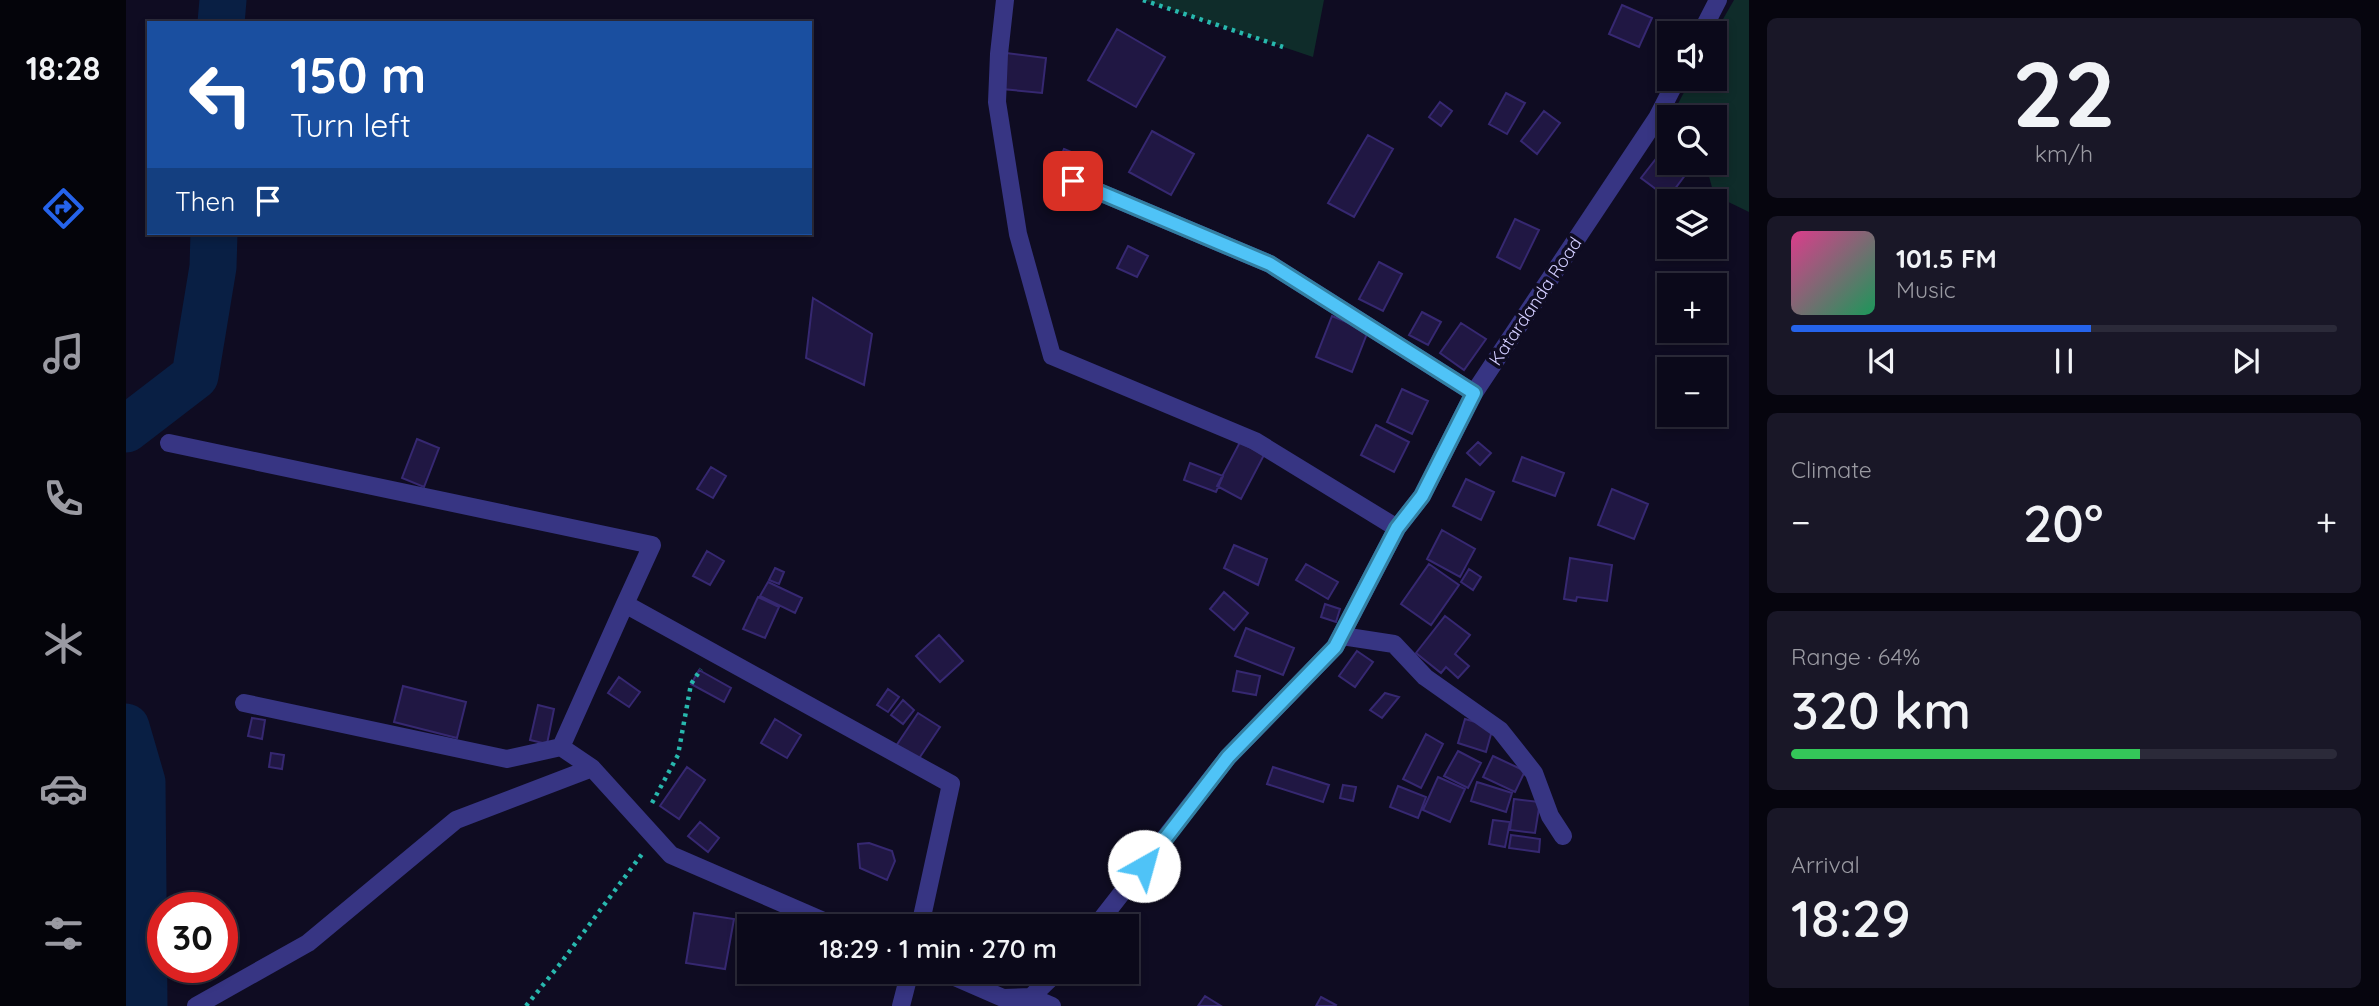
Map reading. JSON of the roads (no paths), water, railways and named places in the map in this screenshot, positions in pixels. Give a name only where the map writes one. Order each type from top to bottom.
[{"type":"street","points":[[1005,0],[997,102],[1018,233],[1052,356],[1255,440],[1397,528]]},
{"type":"street","points":[[1707,21],[1718,0]]},
{"type":"street","name":"Katardanda Road","points":[[1105,914],[1228,757],[1335,647],[1397,528],[1422,496],[1474,393],[1657,118],[1671,91]]},
{"type":"street","points":[[1073,181],[1270,264],[1474,393]]},
{"type":"street","points":[[169,443],[652,545],[561,747]]},
{"type":"street","points":[[625,604],[951,784],[923,914]]},
{"type":"street","points":[[1342,636],[1394,644],[1425,677],[1500,730],[1534,773],[1550,816],[1563,836]]},
{"type":"street","points":[[244,703],[507,759],[561,747],[592,768],[671,855],[807,914]]},
{"type":"street","points":[[196,1006],[308,943],[456,820],[592,768]]},
{"type":"street","points":[[901,1006],[907,984]]},
{"type":"street","points":[[970,984],[1003,998],[1031,997],[1052,1006]]},
{"type":"street","points":[[1031,997],[1044,984]]},
{"type":"waterway","points":[[221,21],[223,0]]},
{"type":"waterway","points":[[126,429],[195,376],[213,267],[214,235]]},
{"type":"waterway","points":[[126,727],[142,782],[144,1006]]}]
